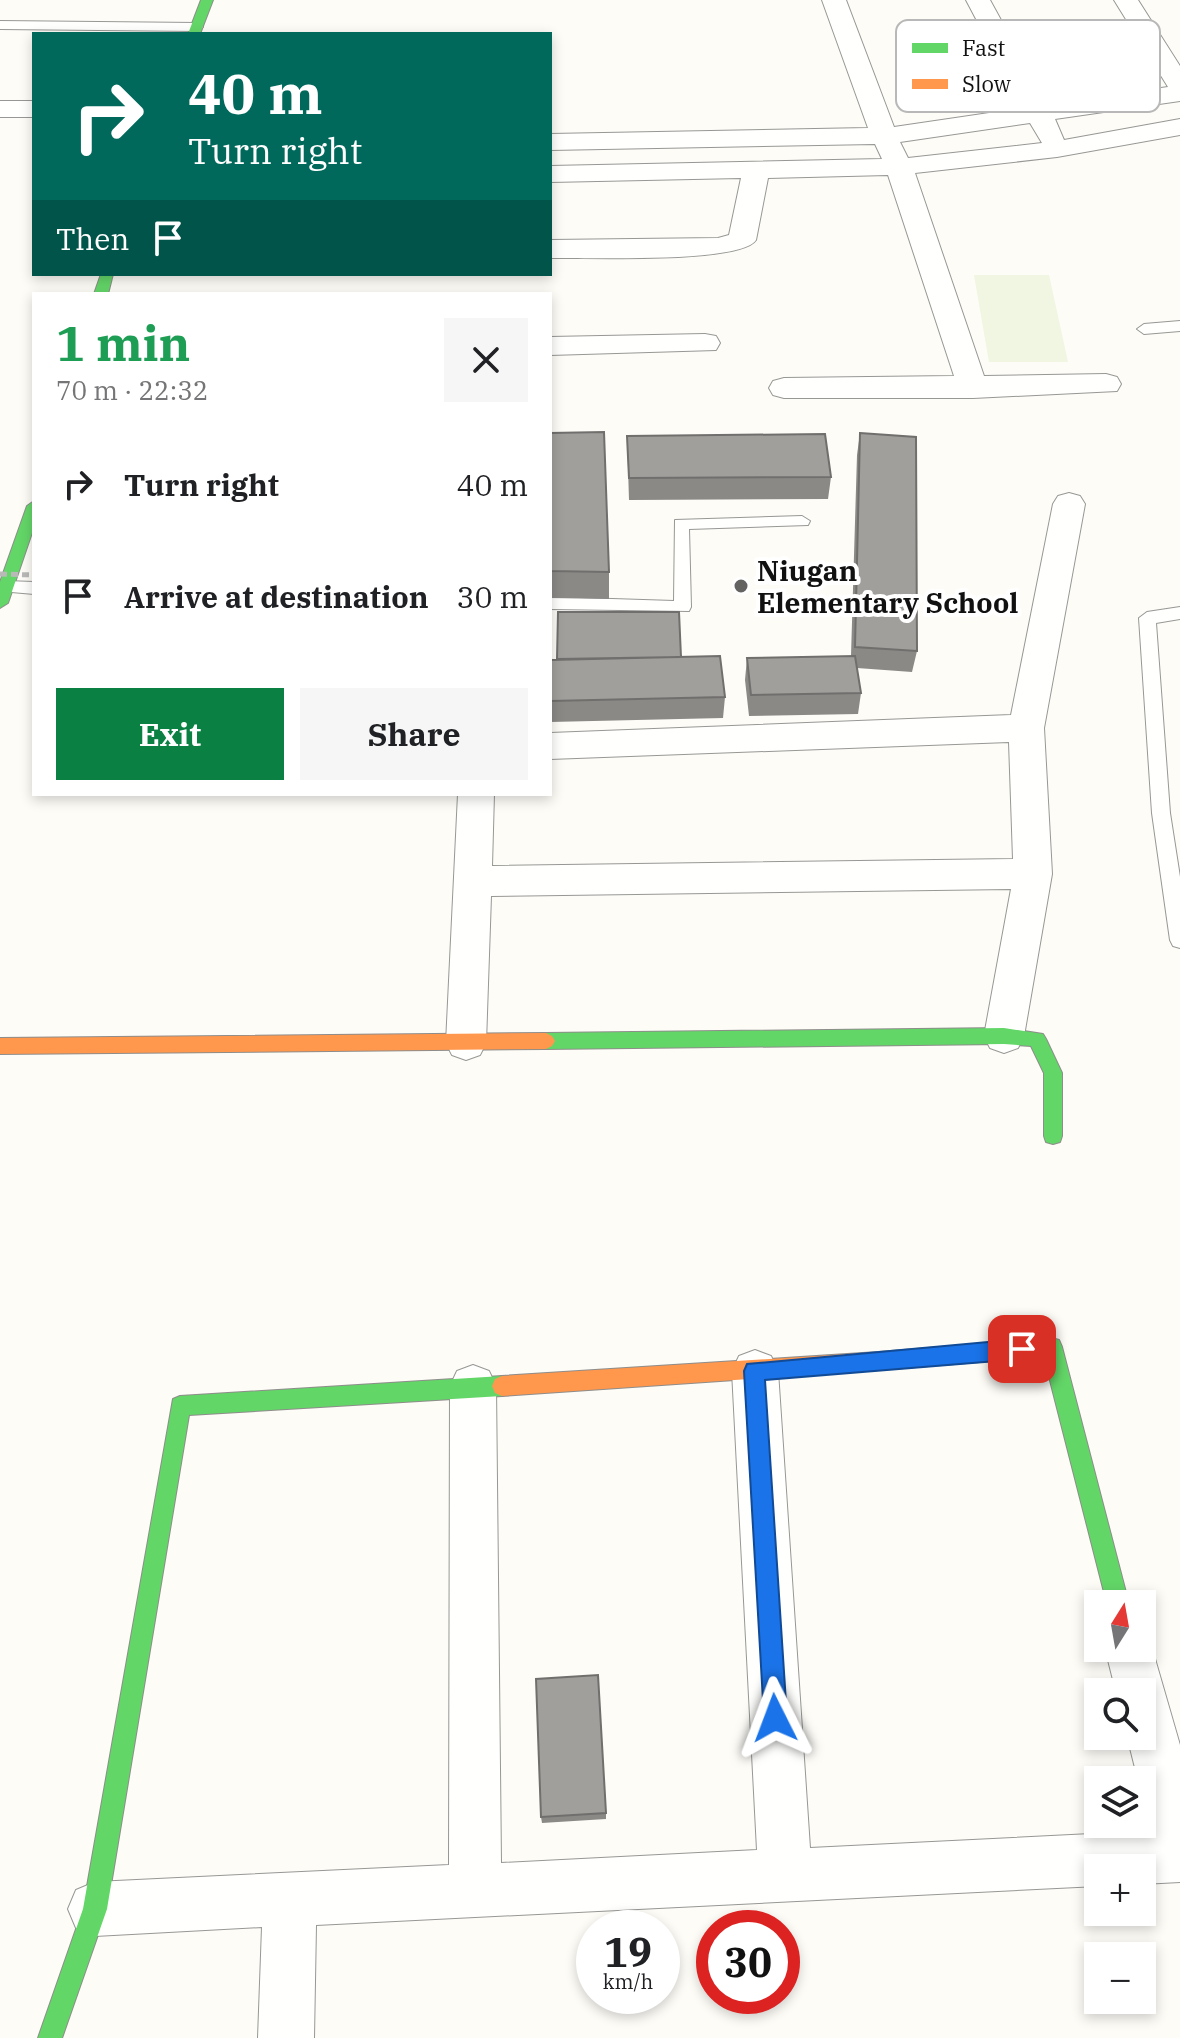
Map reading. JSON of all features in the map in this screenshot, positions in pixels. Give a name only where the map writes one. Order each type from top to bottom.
[{"type":"main road","points":[[196,30],[207,0]]},
{"type":"main road","points":[[2,588],[32,511]]},
{"type":"main road","points":[[0,1046],[1004,1036],[1037,1039],[1053,1073],[1053,1136]]},
{"type":"main road","points":[[50,2038],[95,1909],[180,1406],[755,1371],[1052,1347],[1114,1590]]},
{"type":"street","points":[[834,0],[884,136],[899,167],[973,388]]},
{"type":"street","points":[[978,0],[989,20]]},
{"type":"street","points":[[1126,0],[1139,20]]},
{"type":"street","points":[[1160,54],[1180,86]]},
{"type":"street","points":[[1160,96],[1180,93]]},
{"type":"street","points":[[0,109],[32,109]]},
{"type":"street","points":[[1038,112],[1057,149]]},
{"type":"street","points":[[552,142],[884,136],[1059,112]]},
{"type":"street","points":[[552,174],[899,167],[1057,149],[1180,127]]},
{"type":"street","points":[[552,249],[720,247],[734,244],[742,240],[756,171]]},
{"type":"street","points":[[552,346],[705,343]]},
{"type":"street","points":[[784,388],[1106,384]]},
{"type":"street","points":[[1004,1036],[1033,874],[1026,728],[1069,504]]},
{"type":"street","points":[[552,746],[1026,728]]},
{"type":"street","points":[[466,1043],[476,796]]},
{"type":"street","points":[[473,881],[1033,874]]},
{"type":"street","points":[[755,1371],[785,1875]]},
{"type":"street","points":[[473,1386],[475,1890]]},
{"type":"street","points":[[1156,1749],[1180,1843]]},
{"type":"street","points":[[95,1909],[1180,1856]]},
{"type":"street","points":[[286,2038],[290,1899]]},
{"type":"lane","points":[[0,25],[196,30]]},
{"type":"lane","points":[[1144,329],[1180,326]]},
{"type":"lane","points":[[552,603],[683,607],[681,524],[802,521]]},
{"type":"lane","points":[[2,588],[32,588]]},
{"type":"lane","points":[[1180,613],[1147,618],[1170,812],[1180,940]]},
{"type":"path","points":[[2,588],[32,576]]},
{"type":"green space","points":[[974,275],[1049,275],[1068,362],[989,362]]},
{"type":"building","points":[[604,432],[609,572],[552,571],[552,433]]},
{"type":"building","points":[[860,433],[916,437],[917,651],[855,647]]},
{"type":"building","points":[[825,434],[831,477],[629,478],[627,436]]},
{"type":"building","points":[[558,612],[679,612],[681,657],[557,659]]},
{"type":"building","points":[[720,656],[725,697],[552,701],[552,660]]},
{"type":"building","points":[[855,656],[861,693],[751,695],[747,658]]},
{"type":"building","points":[[598,1675],[606,1813],[541,1817],[536,1679]]},
{"type":"traffic: fast","points":[[195,32],[207,0]]},
{"type":"traffic: fast","points":[[102,292],[106,276]]},
{"type":"traffic: fast","points":[[0,603],[32,512]]},
{"type":"traffic: fast","points":[[546,1041],[1004,1036],[1037,1039],[1053,1073],[1053,1136]]},
{"type":"traffic: fast","points":[[878,1361],[1052,1347],[1114,1590]]},
{"type":"traffic: fast","points":[[50,2038],[95,1909],[180,1406],[502,1386]]},
{"type":"traffic: slow","points":[[0,1046],[546,1041]]},
{"type":"traffic: slow","points":[[502,1386],[878,1361]]},
{"type":"place","name":"Niugan Elementary School","points":[[741,586]]},
{"type":"route","points":[[775,1718],[755,1371],[1022,1349]]}]
